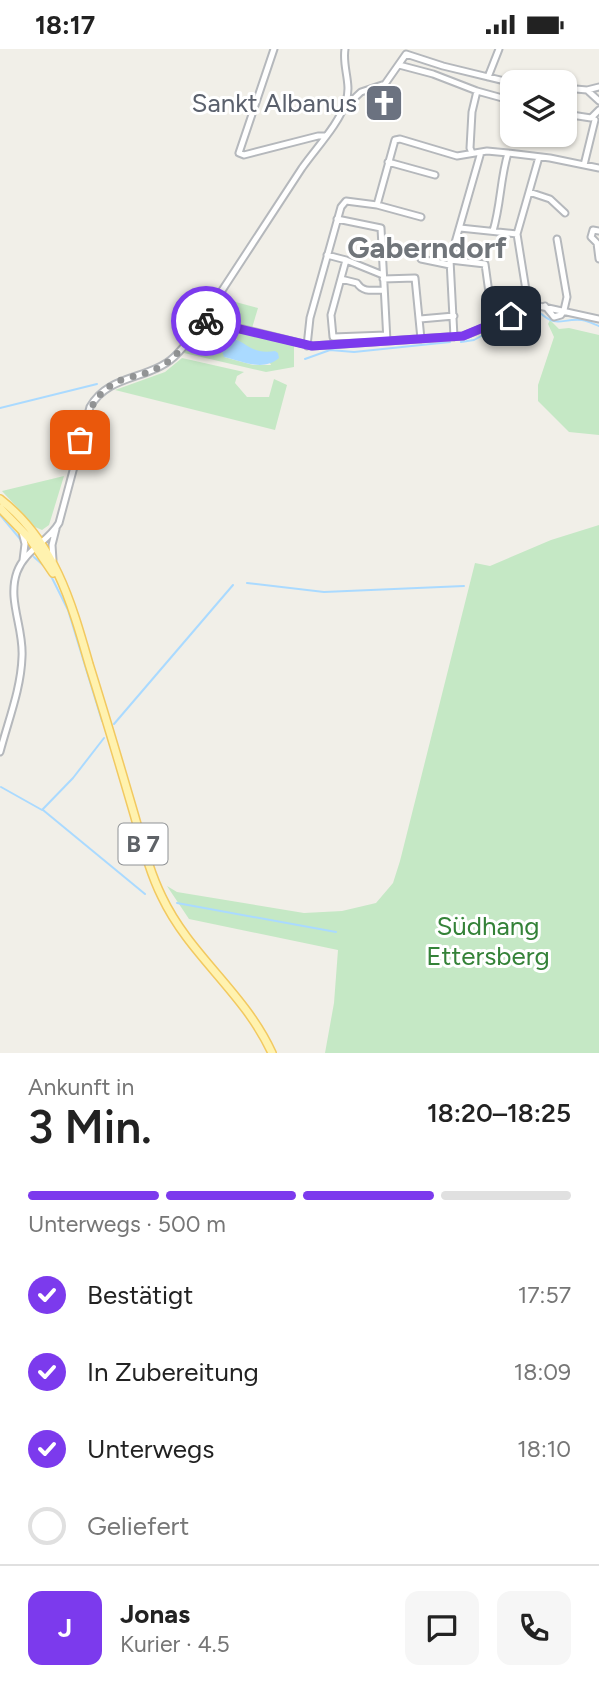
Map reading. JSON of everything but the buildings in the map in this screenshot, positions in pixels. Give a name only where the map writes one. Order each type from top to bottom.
[{"type":"main road","name":"B 7","points":[[0,499],[19,517],[53,563],[65,585],[143,846],[174,922],[242,1002],[272,1053]]},
{"type":"main road","name":"B 7","points":[[0,507],[38,544],[72,607]]},
{"type":"street","points":[[274,49],[239,147],[241,155],[325,136]]},
{"type":"street","points":[[344,108],[348,85],[345,49]]},
{"type":"street","points":[[488,77],[499,49]]},
{"type":"street","points":[[53,563],[51,549],[87,415],[94,400],[109,386],[150,372],[176,355],[344,108],[361,92],[385,83],[403,57],[409,55],[500,80]]},
{"type":"street","points":[[399,65],[500,97]]},
{"type":"street","points":[[464,86],[468,73]]},
{"type":"street","points":[[348,85],[361,92]]},
{"type":"street","points":[[577,89],[587,90],[599,87]]},
{"type":"street","points":[[587,90],[599,101]]},
{"type":"street","points":[[472,153],[472,112],[477,91]]},
{"type":"street","points":[[584,165],[599,110]]},
{"type":"street","points":[[577,116],[595,120]]},
{"type":"street","points":[[377,205],[393,144],[398,139],[457,156],[481,152],[508,153],[599,168]]},
{"type":"street","points":[[454,337],[450,263],[481,152]]},
{"type":"street","points":[[493,231],[500,205],[501,175],[508,153]]},
{"type":"street","points":[[529,309],[517,234],[539,157]]},
{"type":"street","points":[[388,162],[435,175]]},
{"type":"street","points":[[529,192],[550,198],[565,213]]},
{"type":"street","points":[[307,345],[310,319],[343,203],[350,201],[377,205],[421,217]]},
{"type":"street","points":[[337,219],[381,228],[386,338]]},
{"type":"street","points":[[460,228],[517,234]]},
{"type":"street","points":[[599,231],[593,230],[591,237],[597,243],[599,259]]},
{"type":"street","points":[[346,260],[331,315],[333,338],[454,337],[470,334],[529,309],[545,306],[554,317],[561,315],[567,297],[557,239]]},
{"type":"street","points":[[327,255],[346,260],[383,277],[415,278],[421,339]]},
{"type":"street","points":[[421,259],[485,264],[489,300]]},
{"type":"street","points":[[341,279],[356,283],[365,291],[384,290]]},
{"type":"street","points":[[564,310],[599,319]]},
{"type":"street","points":[[420,319],[454,316]]},
{"type":"street","points":[[203,319],[307,345],[386,338]]},
{"type":"street","points":[[0,752],[20,678],[22,660],[22,636],[13,600],[16,573],[23,560],[57,526]]},
{"type":"street","points":[[21,529],[23,560]]},
{"type":"green space","points":[[221,298],[258,308],[252,328],[213,317]]},
{"type":"green space","points":[[550,320],[559,329],[569,328],[599,335],[599,435],[569,432],[538,401],[538,385],[554,337],[548,324]]},
{"type":"green space","points":[[203,324],[213,324],[294,345],[294,367],[266,372],[184,353]],"holes":[[[235,338],[248,349],[265,353],[271,365],[253,365],[224,357]]]},
{"type":"green space","points":[[182,358],[244,372],[237,376],[235,383],[247,397],[269,397],[274,379],[287,385],[275,430],[115,390],[165,372]]},
{"type":"green space","points":[[64,476],[49,525],[42,530],[35,527],[2,491]]},
{"type":"green space","name":"Südhang Ettersberg","points":[[599,525],[599,1053],[325,1053],[334,1003],[338,950],[189,919],[167,886],[177,892],[304,913],[342,911],[376,903],[393,883],[400,861],[475,563],[490,566],[551,540]]},
{"type":"water","points":[[229,337],[255,350],[275,351],[279,358],[259,365],[224,357],[220,346]]},
{"type":"waterway","points":[[535,314],[539,312],[560,322],[582,320],[599,326]]},
{"type":"waterway","points":[[461,342],[474,340],[501,325],[526,318]]},
{"type":"waterway","points":[[305,359],[330,350],[354,352],[450,342]]},
{"type":"waterway","points":[[0,408],[97,384]]},
{"type":"waterway","points":[[0,495],[15,508]]},
{"type":"waterway","points":[[0,515],[21,540]]},
{"type":"waterway","points":[[29,522],[35,529]]},
{"type":"waterway","points":[[34,557],[44,566]]},
{"type":"waterway","points":[[50,574],[68,610],[102,721]]},
{"type":"waterway","points":[[247,583],[324,592],[464,586]]},
{"type":"waterway","points":[[114,724],[233,585]]},
{"type":"waterway","points":[[1,787],[42,810],[73,778],[104,738]]},
{"type":"waterway","points":[[43,810],[145,894]]},
{"type":"waterway","points":[[177,903],[336,932]]},
{"type":"way so far","points":[[80,440],[89,409],[103,390],[116,382],[150,372],[167,363],[203,319],[206,321]]},
{"type":"place","name":"Sankt Albanus","points":[[384,103]]},
{"type":"district","name":"Gaberndorf","points":[[427,248]]},
{"type":"route","points":[[206,321],[312,346],[463,336],[511,316]]}]
